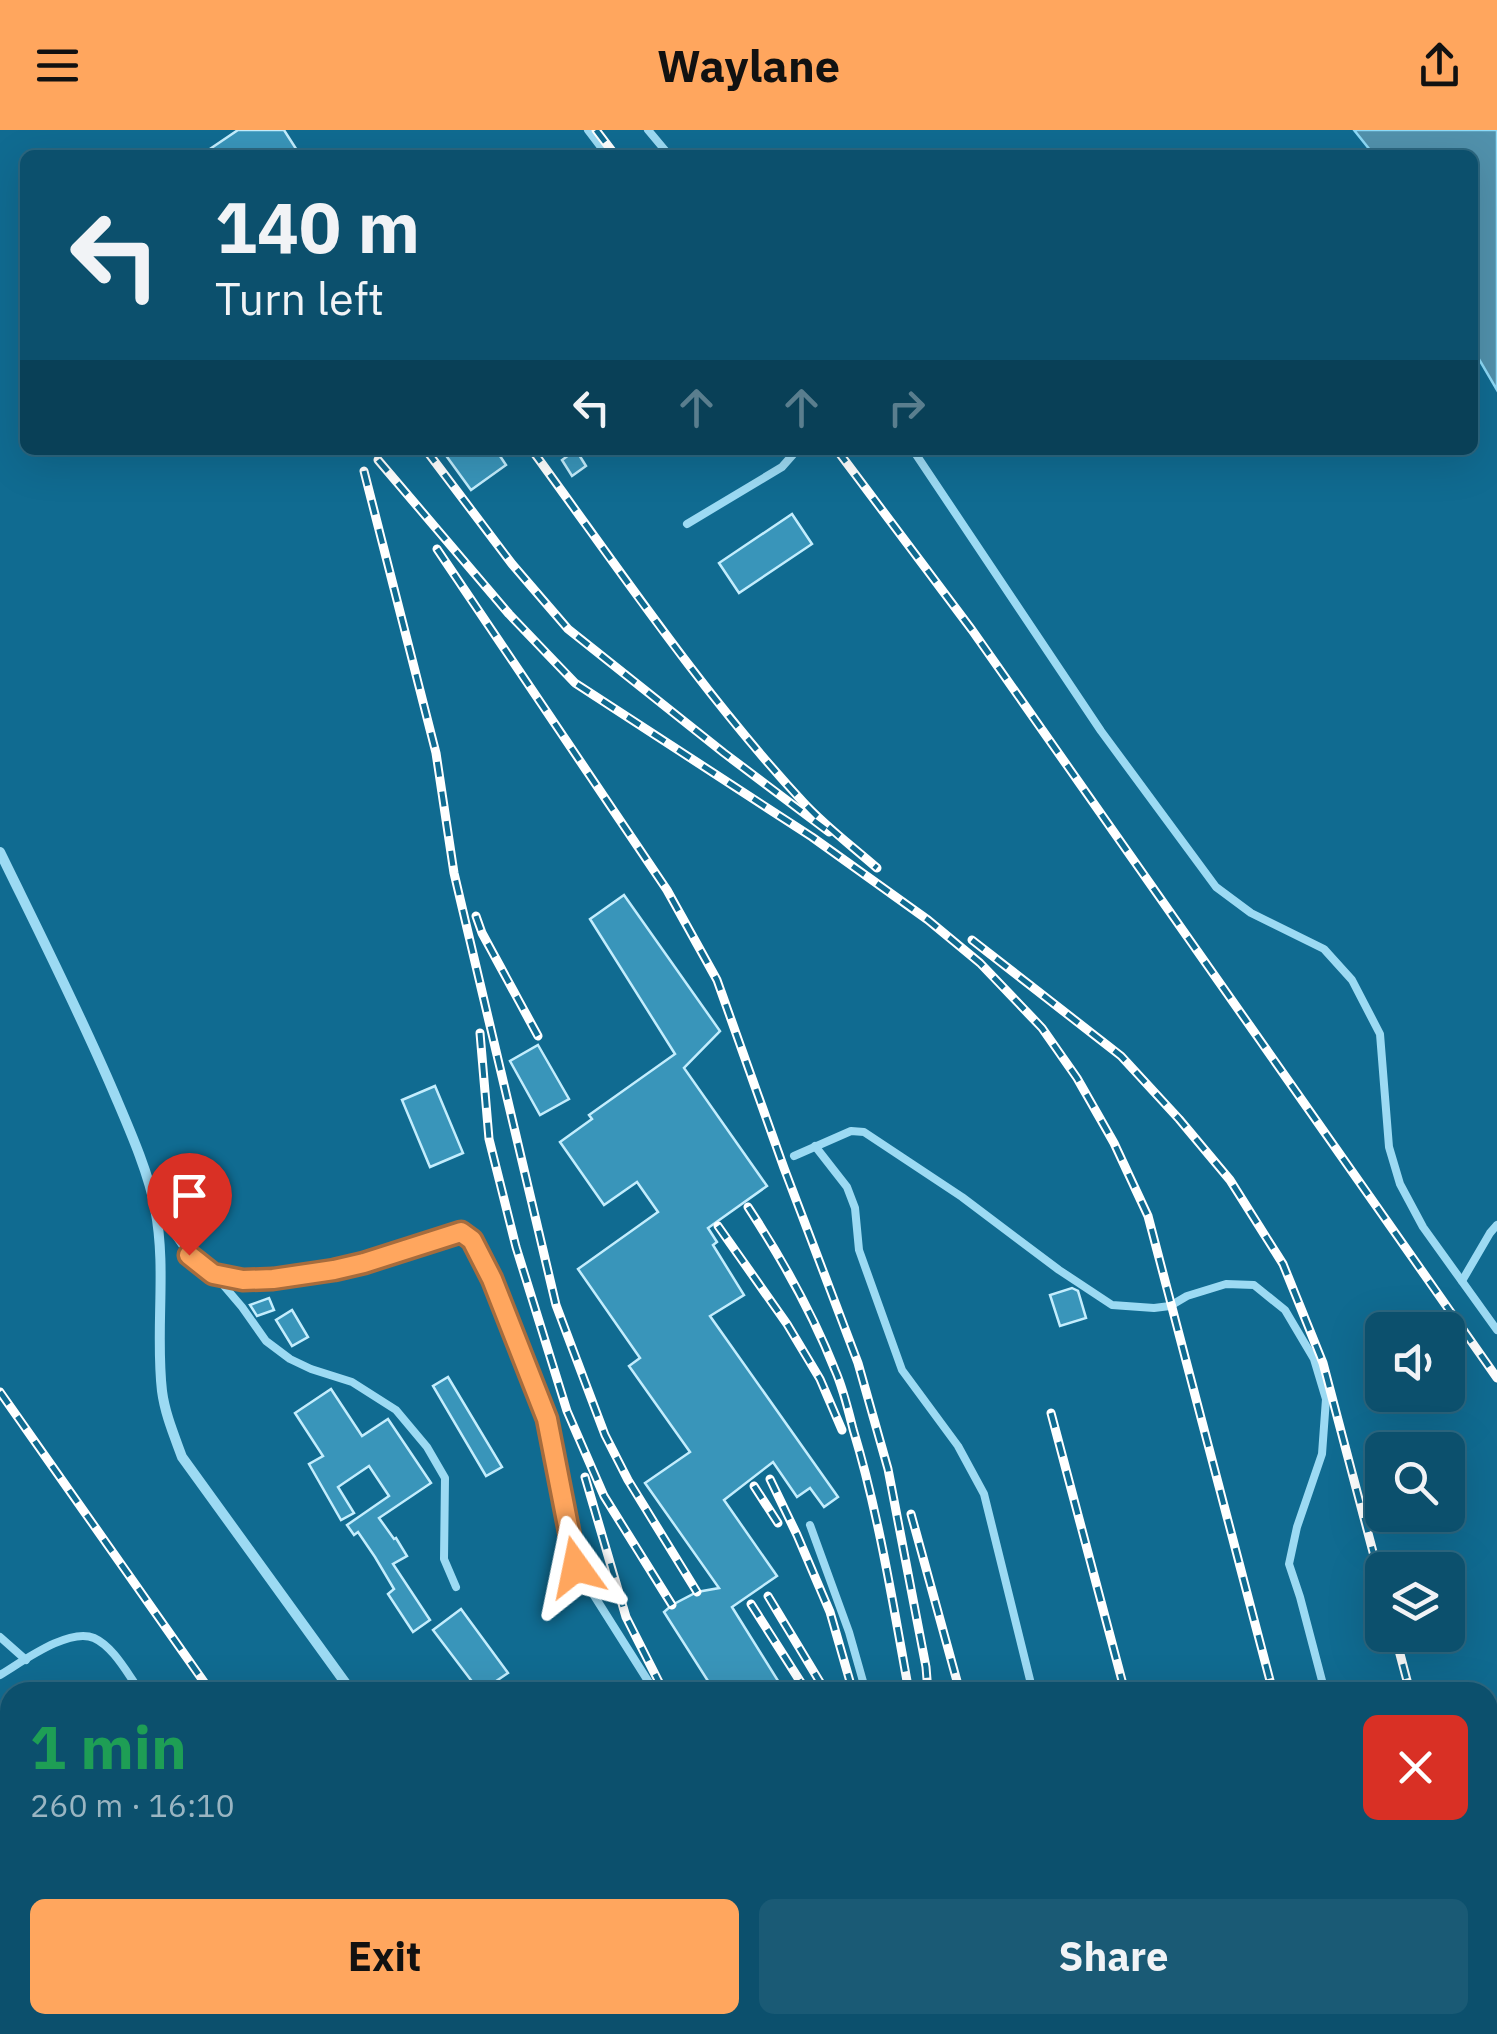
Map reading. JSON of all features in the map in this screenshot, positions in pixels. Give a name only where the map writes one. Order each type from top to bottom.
[{"type":"street","points":[[0,852],[87,1030],[128,1125],[155,1204],[162,1253],[158,1340],[162,1394],[182,1456],[345,1682]]},
{"type":"lane","points":[[588,130],[603,150]]},
{"type":"lane","points":[[648,130],[665,150]]},
{"type":"lane","points":[[687,524],[782,467],[793,455]]},
{"type":"lane","points":[[916,455],[1101,731],[1216,887],[1251,913],[1324,950],[1352,980],[1380,1034],[1390,1147],[1400,1184],[1423,1226],[1497,1330]]},
{"type":"lane","points":[[794,1156],[851,1131],[864,1132],[1112,1305],[1170,1306],[1187,1296],[1226,1284],[1254,1285],[1285,1310],[1314,1359],[1326,1399],[1322,1454],[1289,1564],[1322,1682]]},
{"type":"lane","points":[[815,1146],[851,1197],[859,1250],[902,1370],[958,1446],[984,1494],[1031,1682]]},
{"type":"lane","points":[[155,1204],[189,1255],[213,1274],[266,1341],[290,1359],[352,1382],[396,1410],[427,1447],[445,1478],[444,1559],[456,1587]]},
{"type":"lane","points":[[1462,1281],[1497,1225]]},
{"type":"lane","points":[[213,1274],[243,1280],[273,1279],[364,1263],[461,1232],[472,1240],[492,1279],[547,1419],[576,1567],[649,1682]]},
{"type":"lane","points":[[810,1525],[863,1682]]},
{"type":"lane","points":[[0,1675],[60,1641],[83,1635],[97,1639],[134,1682]]},
{"type":"lane","points":[[0,1637],[26,1660]]},
{"type":"water","points":[[1354,130],[1497,130],[1497,390],[1478,358],[1478,150],[1370,150]]},
{"type":"building","points":[[238,130],[284,130],[297,150],[208,150]]},
{"type":"building","points":[[446,455],[499,455],[506,465],[471,490]]},
{"type":"building","points":[[579,455],[586,466],[572,476],[562,460]]},
{"type":"building","points":[[792,514],[812,544],[739,593],[719,563]]},
{"type":"building","points":[[624,895],[720,1031],[684,1068],[767,1186],[708,1228],[717,1242],[713,1245],[744,1295],[710,1316],[838,1497],[824,1507],[810,1488],[797,1497],[773,1462],[724,1500],[777,1576],[732,1607],[779,1682],[709,1682],[664,1612],[697,1592],[719,1588],[645,1483],[690,1452],[629,1366],[640,1358],[578,1269],[658,1212],[637,1182],[604,1205],[560,1142],[592,1119],[589,1115],[675,1054],[590,919]]},
{"type":"building","points":[[538,1045],[569,1099],[540,1115],[510,1061]]},
{"type":"building","points":[[435,1086],[463,1153],[430,1167],[402,1100]]},
{"type":"building","points":[[1072,1288],[1078,1291],[1086,1318],[1060,1326],[1050,1295]]},
{"type":"building","points":[[269,1298],[274,1310],[257,1316],[250,1305]]},
{"type":"building","points":[[292,1310],[308,1337],[292,1346],[276,1320]]},
{"type":"building","points":[[448,1377],[502,1467],[486,1476],[433,1386]]},
{"type":"building","points":[[331,1389],[362,1436],[388,1419],[431,1483],[379,1518],[407,1556],[393,1564],[430,1620],[413,1632],[388,1594],[394,1589],[375,1557],[358,1532],[354,1535],[347,1525],[389,1496],[369,1466],[338,1487],[354,1513],[341,1520],[309,1464],[323,1456],[295,1413]]},
{"type":"building","points":[[461,1609],[508,1673],[495,1682],[472,1682],[433,1630]]},
{"type":"railway","points":[[596,130],[611,150]]},
{"type":"railway","points":[[430,455],[512,564],[568,629],[829,832]]},
{"type":"railway","points":[[536,455],[730,718],[811,811],[877,868]]},
{"type":"railway","points":[[841,455],[972,630],[1497,1378]]},
{"type":"railway","points":[[378,460],[509,614],[575,683],[812,837],[928,920],[980,963],[1042,1028],[1077,1078],[1114,1143],[1148,1216],[1270,1682]]},
{"type":"railway","points":[[364,471],[436,753],[454,873],[556,1305],[605,1435],[697,1592]]},
{"type":"railway","points":[[437,549],[667,890],[717,980],[858,1363],[888,1469],[927,1682]]},
{"type":"railway","points":[[476,916],[538,1036]]},
{"type":"railway","points":[[972,940],[1121,1056],[1230,1180],[1283,1264],[1323,1363],[1373,1552]]},
{"type":"railway","points":[[480,1033],[489,1139],[516,1247],[567,1411],[604,1496],[672,1605]]},
{"type":"railway","points":[[748,1207],[806,1307],[840,1384],[878,1527],[907,1682]]},
{"type":"railway","points":[[718,1226],[787,1324],[820,1379],[842,1430]]},
{"type":"railway","points":[[0,1392],[204,1682]]},
{"type":"railway","points":[[1051,1413],[1122,1682]]},
{"type":"railway","points":[[585,1477],[626,1617],[659,1682]]},
{"type":"railway","points":[[770,1479],[830,1612],[850,1682]]},
{"type":"railway","points":[[754,1486],[778,1523]]},
{"type":"railway","points":[[911,1514],[957,1682]]},
{"type":"railway","points":[[768,1596],[820,1682]]},
{"type":"railway","points":[[751,1604],[801,1682]]},
{"type":"railway","points":[[1399,1652],[1407,1682]]},
{"type":"route","points":[[189,1255],[213,1274],[243,1280],[273,1279],[364,1263],[461,1232],[472,1240],[492,1279],[547,1419],[576,1567]]}]
